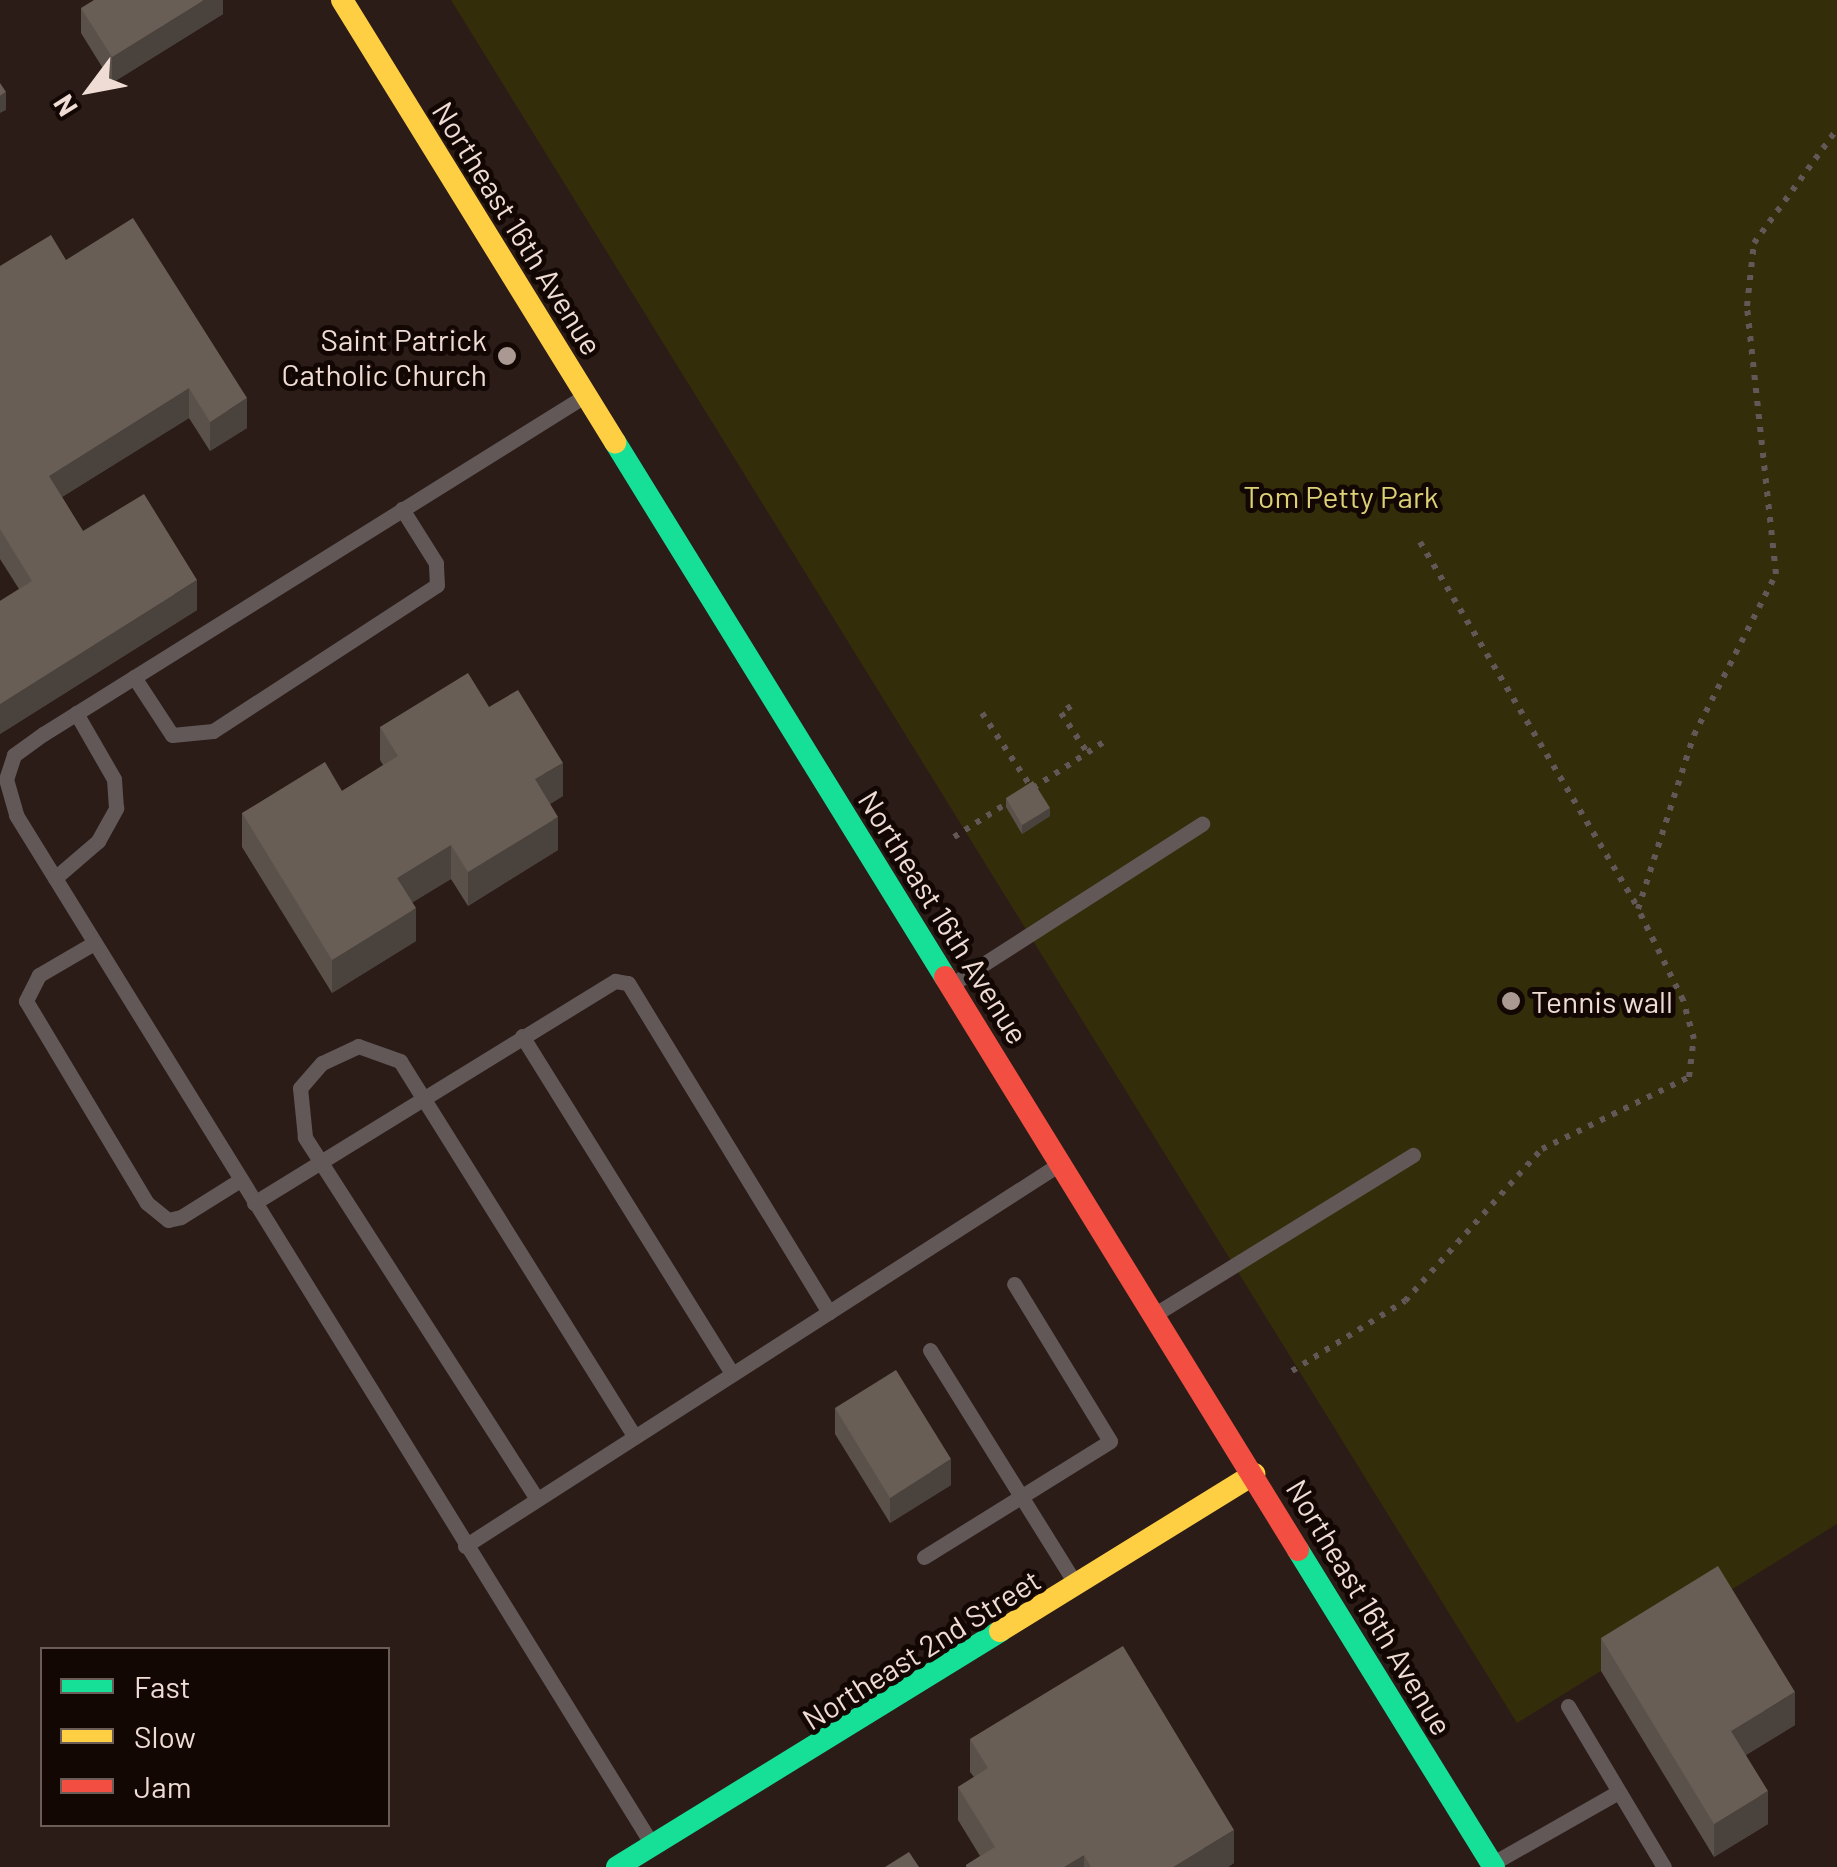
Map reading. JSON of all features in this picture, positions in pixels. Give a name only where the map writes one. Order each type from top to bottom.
[{"type":"street","name":"Northeast 16th Avenue","points":[[342,0],[1493,1866]]},
{"type":"street","name":"Northeast 2nd Street","points":[[617,1867],[1254,1474]]},
{"type":"lane","points":[[586,395],[76,713],[7,767],[8,797],[94,943],[653,1846]]},
{"type":"lane","points":[[134,677],[172,734],[213,731],[437,585],[436,563],[402,509]]},
{"type":"lane","points":[[55,878],[98,841],[116,808],[114,779],[76,713]]},
{"type":"lane","points":[[951,985],[1202,824]]},
{"type":"lane","points":[[94,943],[39,975],[26,1001],[147,1202],[168,1220],[181,1217],[240,1180]]},
{"type":"lane","points":[[254,1203],[605,984],[628,983],[829,1312]]},
{"type":"lane","points":[[522,1036],[732,1374]]},
{"type":"lane","points":[[537,1499],[321,1161],[298,1103],[322,1063],[372,1046],[400,1062],[635,1436]]},
{"type":"lane","points":[[1155,1314],[1413,1155]]},
{"type":"lane","points":[[465,1546],[1061,1163]]},
{"type":"lane","points":[[924,1557],[1110,1441],[1014,1284]]},
{"type":"lane","points":[[930,1350],[1077,1586]]},
{"type":"lane","points":[[1568,1706],[1664,1867]]},
{"type":"lane","points":[[1493,1866],[1618,1792]]},
{"type":"path","points":[[1638,909],[1694,735],[1776,574],[1747,306],[1754,243],[1837,129]]},
{"type":"path","points":[[1292,1371],[1405,1302],[1542,1148],[1689,1077],[1694,1039],[1683,1000],[1638,909],[1420,542]]},
{"type":"path","points":[[1071,706],[1061,712],[1087,752]]},
{"type":"path","points":[[982,713],[1031,788]]},
{"type":"path","points":[[954,837],[1107,740]]},
{"type":"green space","name":"Tom Petty Park","points":[[451,0],[1837,0],[1837,1524],[1517,1723]]},
{"type":"building","points":[[94,0],[204,0],[112,57],[81,8]]},
{"type":"building","points":[[133,218],[247,398],[210,422],[189,388],[49,476],[83,531],[144,494],[197,580],[0,704],[0,601],[32,581],[0,529],[0,266],[51,235],[66,260]]},
{"type":"building","points":[[468,673],[489,707],[518,690],[563,763],[535,779],[558,817],[468,872],[451,845],[397,878],[416,908],[332,960],[242,813],[325,762],[342,791],[398,756],[380,727]]},
{"type":"building","points":[[1033,781],[1050,808],[1022,825],[1006,798]]},
{"type":"building","points":[[896,1370],[951,1459],[890,1498],[835,1408]]},
{"type":"building","points":[[1718,1566],[1795,1692],[1731,1731],[1768,1791],[1714,1824],[1601,1638]]},
{"type":"building","points":[[1123,1646],[1234,1830],[1173,1867],[1091,1867],[1084,1855],[1064,1867],[967,1867],[995,1847],[958,1787],[988,1768],[970,1739]]},
{"type":"building","points":[[909,1852],[919,1867],[885,1867]]},
{"type":"traffic: fast","points":[[615,442],[945,977]]},
{"type":"traffic: fast","points":[[1298,1550],[1494,1867]]},
{"type":"traffic: fast","points":[[617,1867],[1000,1631]]},
{"type":"traffic: slow","points":[[342,0],[615,442]]},
{"type":"traffic: slow","points":[[1000,1631],[1254,1474]]},
{"type":"traffic: jam","points":[[945,977],[1298,1550]]},
{"type":"place","name":"Saint Patrick Catholic Church","points":[[507,356]]},
{"type":"place","name":"Tennis wall","points":[[1511,1001]]}]
